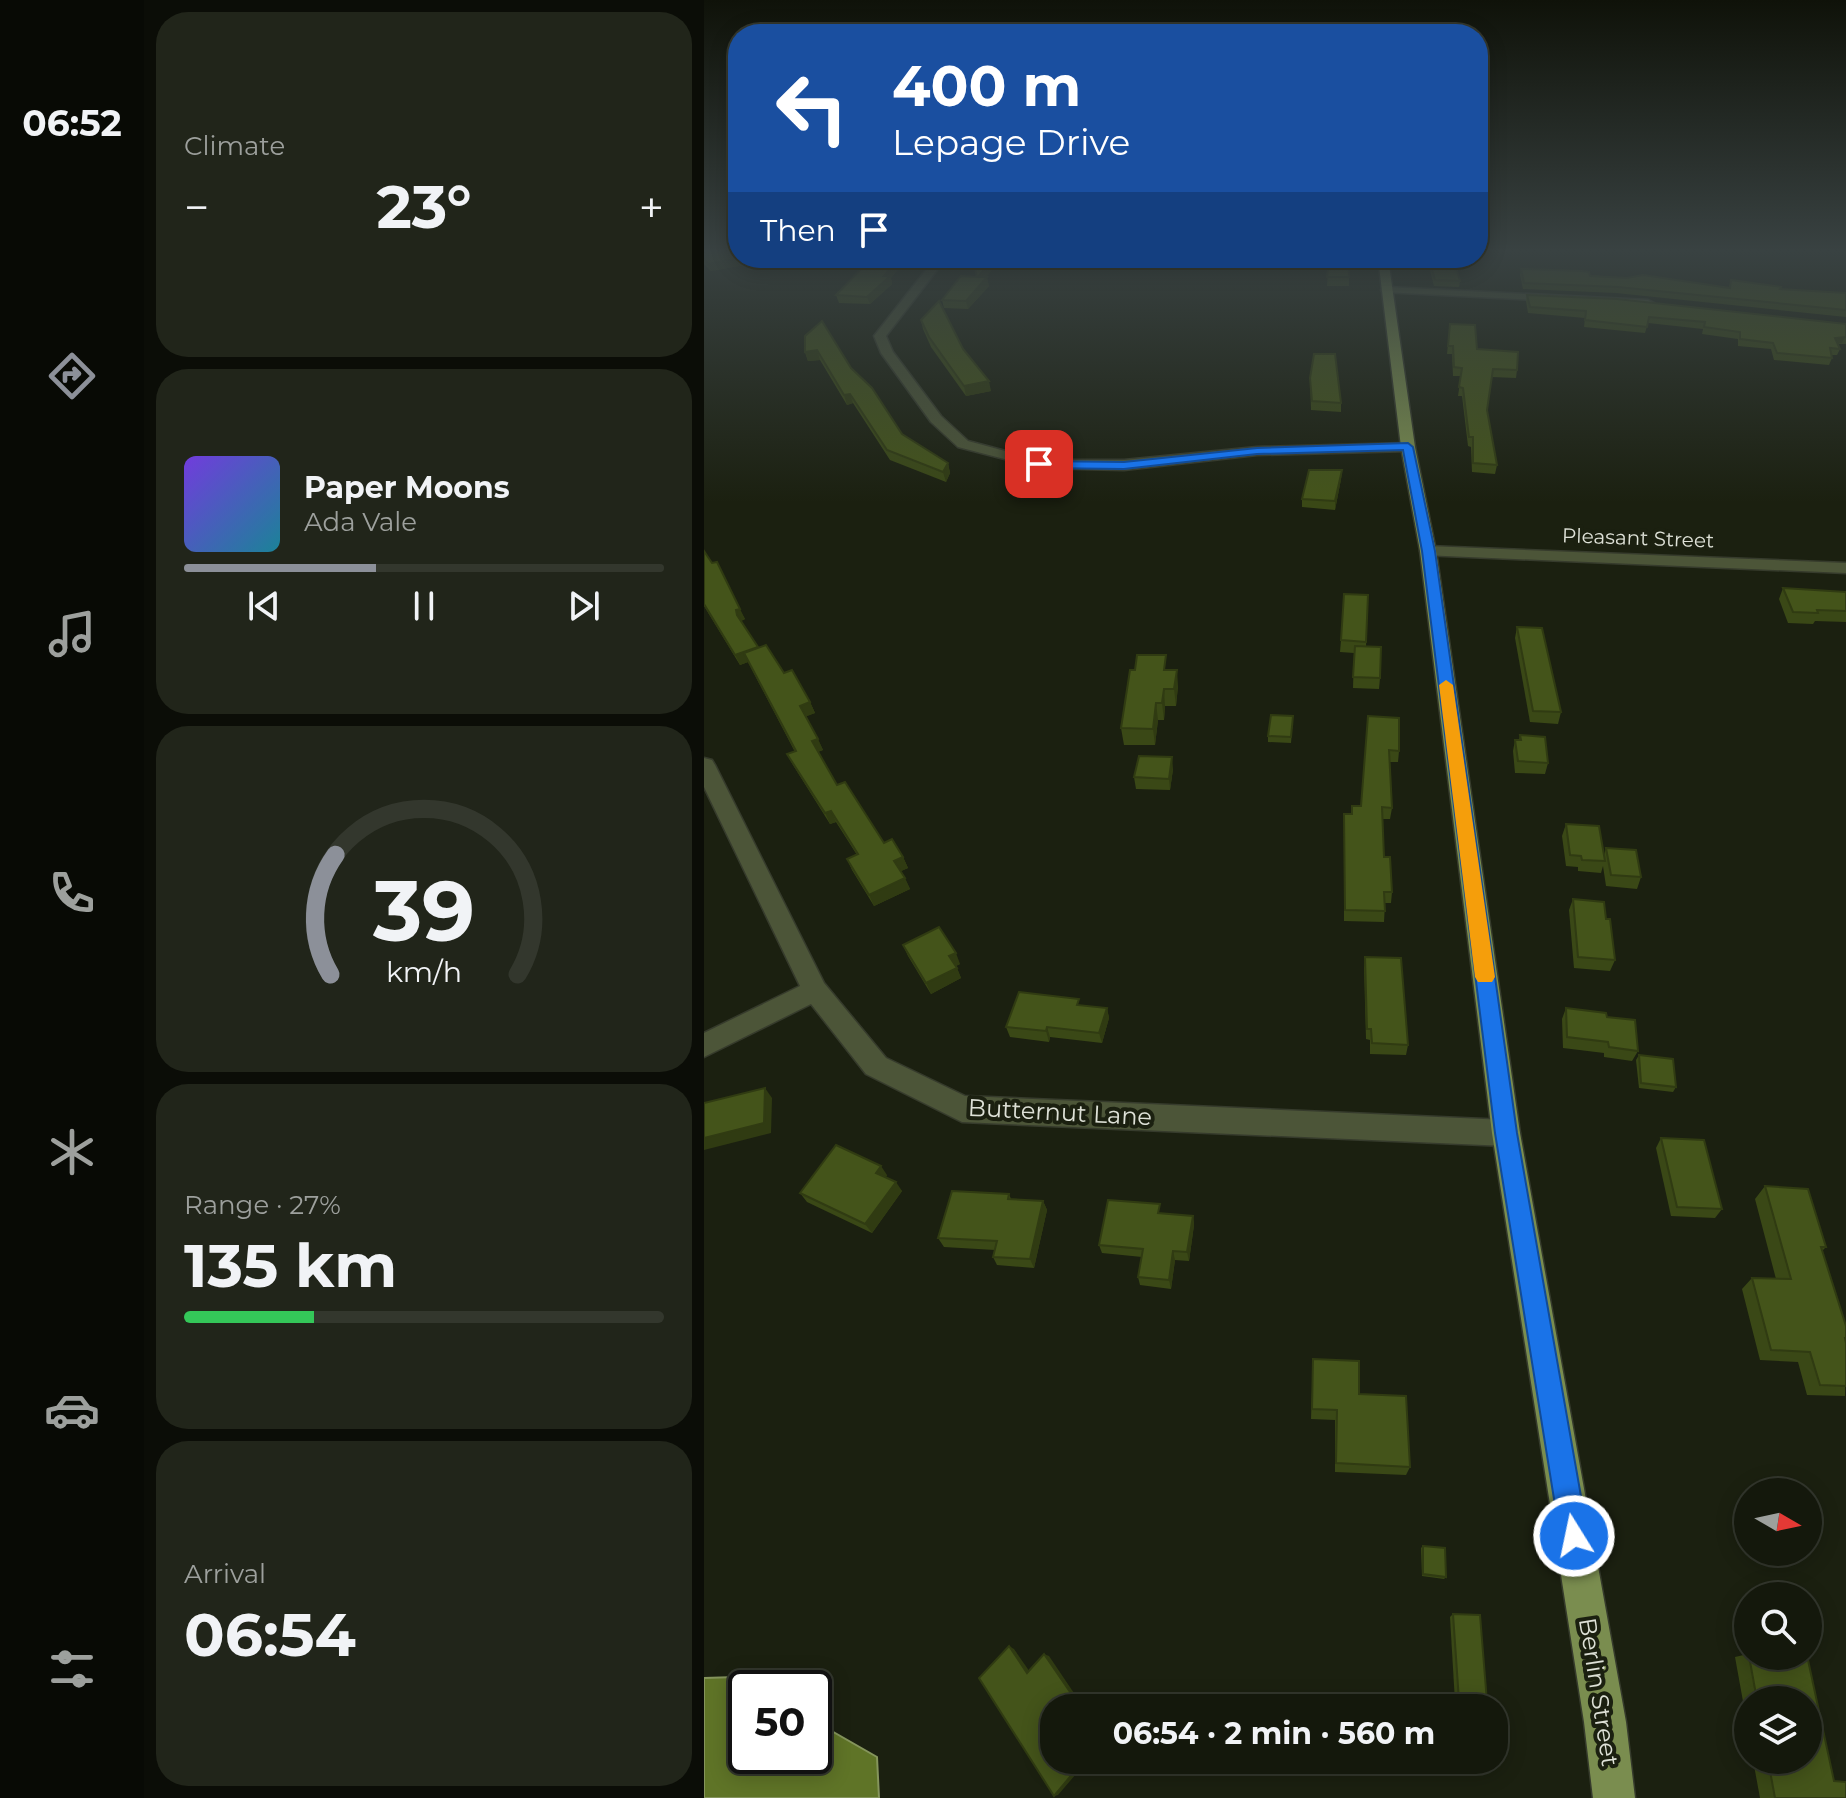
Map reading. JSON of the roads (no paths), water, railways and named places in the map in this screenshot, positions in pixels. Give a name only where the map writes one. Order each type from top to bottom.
[{"type":"main road","name":"Berlin Street","points":[[1393,334],[1408,447],[1428,551],[1506,1133],[1605,1722],[1614,1798]]},
{"type":"street","points":[[882,334],[887,353],[936,419],[963,444],[1039,464],[1124,465],[1257,451],[1408,447]]},
{"type":"street","name":"Pleasant Street","points":[[1428,551],[1846,568]]},
{"type":"street","name":"Butternut Lane","points":[[704,765],[815,990],[876,1066],[962,1109],[1506,1133]]},
{"type":"street","points":[[704,1046],[815,990]]}]
